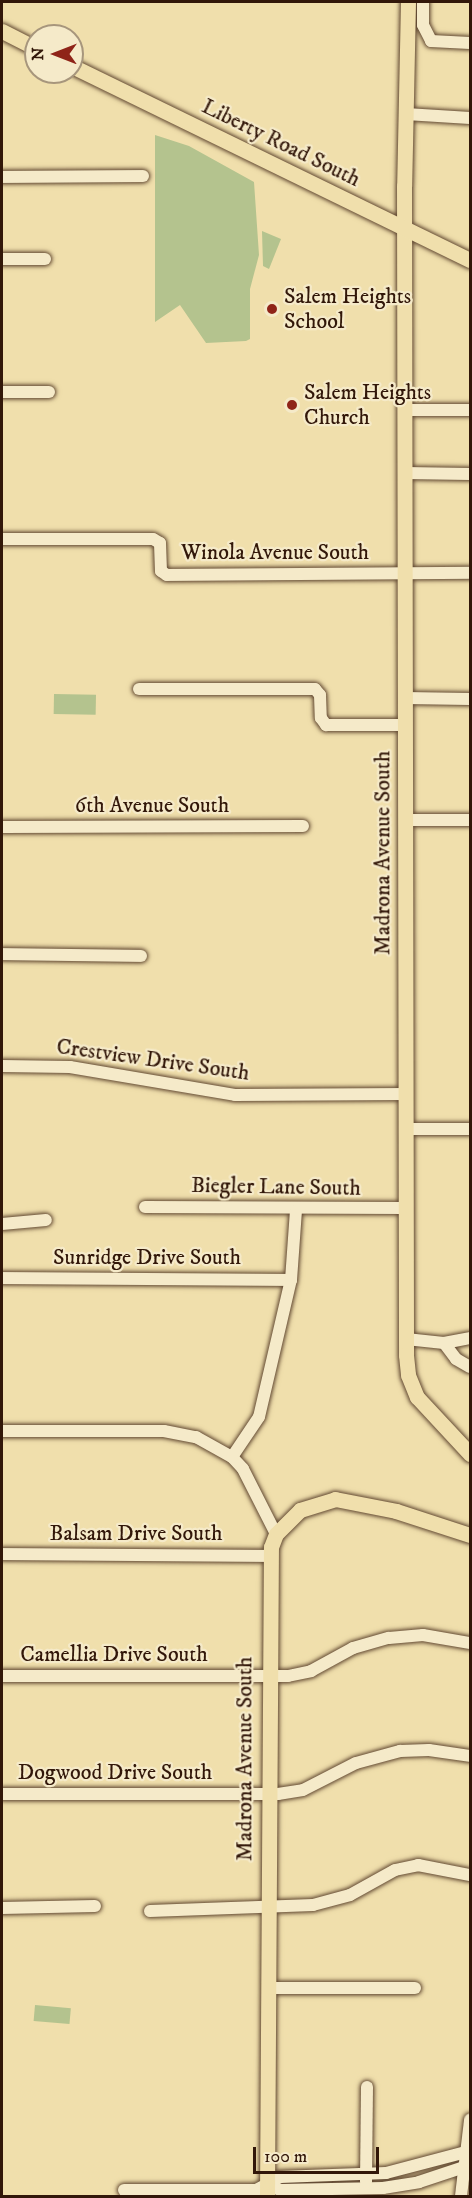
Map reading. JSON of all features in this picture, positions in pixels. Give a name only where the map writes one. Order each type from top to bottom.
[{"type":"main road","name":"Madrona Avenue South","points":[[408,2],[404,228],[406,1339],[408,1375],[417,1397],[471,1454]]},
{"type":"main road","points":[[2,31],[24,42]]},
{"type":"main road","name":"Liberty Road South","points":[[84,72],[471,260]]},
{"type":"main road","name":"Madrona Avenue South","points":[[267,2191],[267,1676],[270,1556],[276,1534],[300,1510],[335,1499],[396,1511],[471,1535]]},
{"type":"street","points":[[423,2],[424,30],[431,41],[471,43]]},
{"type":"street","points":[[426,115],[471,111]]},
{"type":"street","points":[[406,114],[471,118]]},
{"type":"street","points":[[2,177],[143,176]]},
{"type":"street","points":[[2,259],[45,259]]},
{"type":"street","points":[[2,392],[49,392]]},
{"type":"street","points":[[405,410],[471,410]]},
{"type":"street","points":[[405,473],[471,474]]},
{"type":"street","name":"Winola Avenue South","points":[[2,539],[153,539],[160,543],[161,572],[167,575],[471,573]]},
{"type":"street","points":[[139,690],[315,689],[320,695],[321,718],[326,725],[405,725]]},
{"type":"street","points":[[405,698],[471,699]]},
{"type":"street","points":[[405,820],[471,820]]},
{"type":"street","name":"6th Avenue South","points":[[2,827],[303,826]]},
{"type":"street","points":[[2,954],[141,956]]},
{"type":"street","name":"Crestview Drive South","points":[[2,1066],[81,1069],[235,1095],[406,1094]]},
{"type":"street","points":[[406,1129],[471,1129]]},
{"type":"street","name":"Biegler Lane South","points":[[145,1207],[296,1211],[406,1208]]},
{"type":"street","points":[[232,1457],[259,1417],[291,1280],[296,1211]]},
{"type":"street","points":[[2,1224],[46,1220]]},
{"type":"street","name":"Sunridge Drive South","points":[[2,1278],[291,1280]]},
{"type":"street","points":[[406,1339],[444,1343],[471,1338]]},
{"type":"street","points":[[444,1343],[456,1359],[471,1367]]},
{"type":"street","points":[[2,1431],[164,1431],[196,1437],[232,1457],[254,1488],[276,1534]]},
{"type":"street","name":"Balsam Drive South","points":[[2,1554],[270,1556]]},
{"type":"street","name":"Camellia Drive South","points":[[2,1676],[300,1674],[353,1648],[389,1638],[423,1635],[471,1643]]},
{"type":"street","name":"Dogwood Drive South","points":[[2,1794],[267,1795],[303,1790],[356,1763],[400,1751],[429,1750],[471,1756]]},
{"type":"street","points":[[150,1911],[267,1908],[329,1901],[395,1870],[418,1864],[471,1875]]},
{"type":"street","points":[[2,1908],[95,1906]]},
{"type":"street","points":[[268,1988],[416,1988]]},
{"type":"street","points":[[367,2087],[367,2193]]},
{"type":"street","points":[[461,2196],[471,2120]]},
{"type":"street","points":[[267,2191],[280,2177],[366,2175],[467,2159]]},
{"type":"street","points":[[124,2190],[163,2194],[256,2190],[367,2193],[419,2182],[467,2159]]},
{"type":"green space","points":[[155,135],[189,146],[254,182],[259,255],[250,289],[250,339],[246,341],[206,343],[180,305],[155,322]]},
{"type":"green space","points":[[262,231],[281,239],[269,269],[263,266]]},
{"type":"green space","points":[[54,694],[96,695],[96,715],[54,714]]},
{"type":"green space","points":[[35,2005],[71,2008],[69,2024],[34,2021]]},
{"type":"place","name":"Salem Heights School","points":[[272,309]]},
{"type":"place","name":"Salem Heights Church","points":[[292,405]]}]
